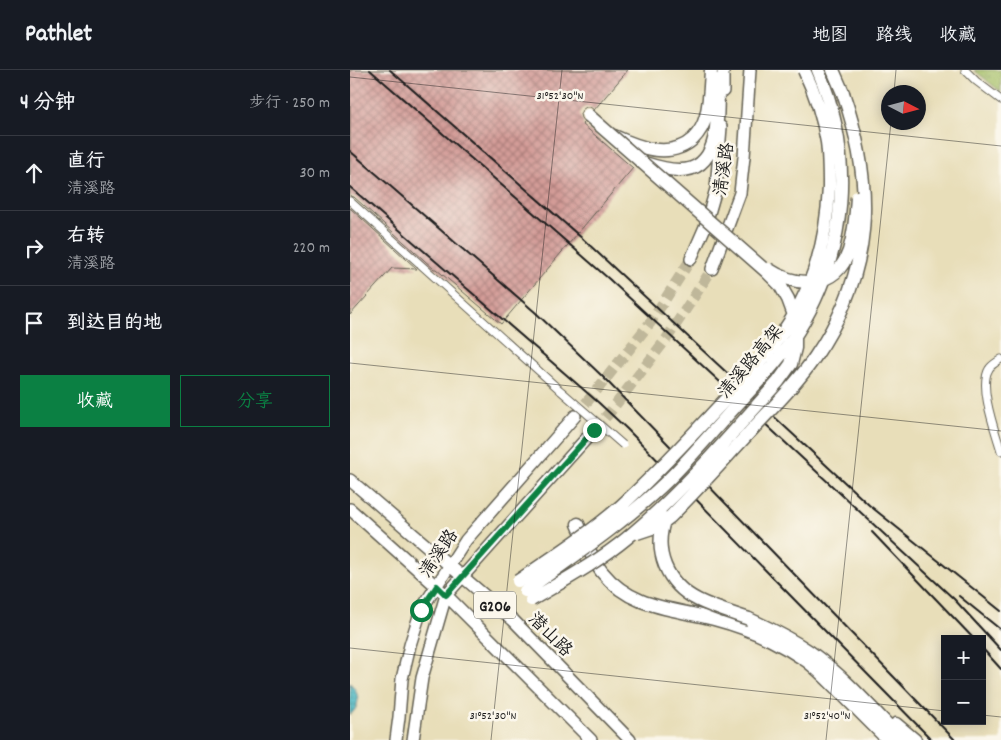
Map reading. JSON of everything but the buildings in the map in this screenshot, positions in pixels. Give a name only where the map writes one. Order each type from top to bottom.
[{"type":"highway","points":[[610,135],[644,148],[662,150],[680,148],[688,143],[696,136],[706,118],[710,70]]},
{"type":"highway","points":[[641,162],[662,168],[691,169],[707,156],[712,148],[715,137],[718,70]]},
{"type":"highway","name":"清溪路高架","points":[[524,591],[659,470],[766,356],[791,320],[803,298],[819,256],[825,232],[830,168],[827,142],[820,112],[804,70]]},
{"type":"highway","name":"清溪路高架","points":[[524,591],[595,542],[669,480],[774,364],[797,332],[814,302],[823,281],[836,234],[840,208],[841,166],[839,142],[832,109],[818,70]]},
{"type":"highway","points":[[833,70],[853,120],[859,149],[865,220],[861,250],[855,273],[846,300],[827,338],[788,392],[670,517],[658,526],[632,535],[618,534],[583,522],[590,552],[601,571],[624,592],[648,605],[713,619],[748,630],[770,640],[808,662],[915,740]]},
{"type":"highway","points":[[524,591],[604,555],[626,540],[648,521],[681,489],[778,382],[791,364],[795,348],[795,318],[780,285],[773,278],[641,162],[588,115],[610,135],[750,257],[772,272],[792,281],[804,283],[825,279],[835,273],[844,263],[849,251],[858,196],[859,149]]},
{"type":"highway","points":[[681,489],[664,519],[660,545],[665,566],[679,586],[698,600],[774,630],[810,652],[846,690],[888,740]]},
{"type":"highway","points":[[846,690],[879,740]]},
{"type":"highway","points":[[846,690],[902,740]]},
{"type":"main road","name":"清溪路","points":[[691,259],[705,227],[716,189],[722,120],[723,70]]},
{"type":"main road","name":"清溪路","points":[[712,268],[740,193],[750,70]]},
{"type":"main road","name":"清溪路","points":[[396,740],[402,680],[421,610],[466,540],[574,416]]},
{"type":"main road","name":"清溪路","points":[[413,740],[422,678],[446,595],[594,430]]},
{"type":"main road","name":"潜山路","points":[[350,480],[513,620],[630,740]]},
{"type":"main road","name":"G206","points":[[350,509],[437,586],[591,740]]},
{"type":"street","points":[[964,70],[1001,100]]},
{"type":"street","points":[[350,202],[623,445]]},
{"type":"street","points":[[1001,359],[989,369],[985,380],[990,414],[1001,452]]},
{"type":"green space","points":[[974,70],[1001,70],[1001,92]]},
{"type":"water","points":[[350,683],[356,691],[358,699],[356,708],[350,715]]},
{"type":"tunnel","points":[[575,416],[650,323],[691,259]]},
{"type":"tunnel","points":[[594,430],[667,338],[712,269]]},
{"type":"railway","points":[[370,70],[609,279],[954,599],[1001,650]]},
{"type":"railway","points":[[390,70],[584,240],[869,505],[1001,611]]},
{"type":"railway","points":[[350,151],[536,313],[602,376],[955,740]]},
{"type":"railway","points":[[350,187],[627,429],[932,740]]},
{"type":"railway","points":[[872,532],[970,635]]},
{"type":"railway","points":[[959,596],[1001,630]]},
{"type":"railway","points":[[986,652],[1001,669]]},
{"type":"route","points":[[421,610],[437,586],[446,595],[594,430]]}]
